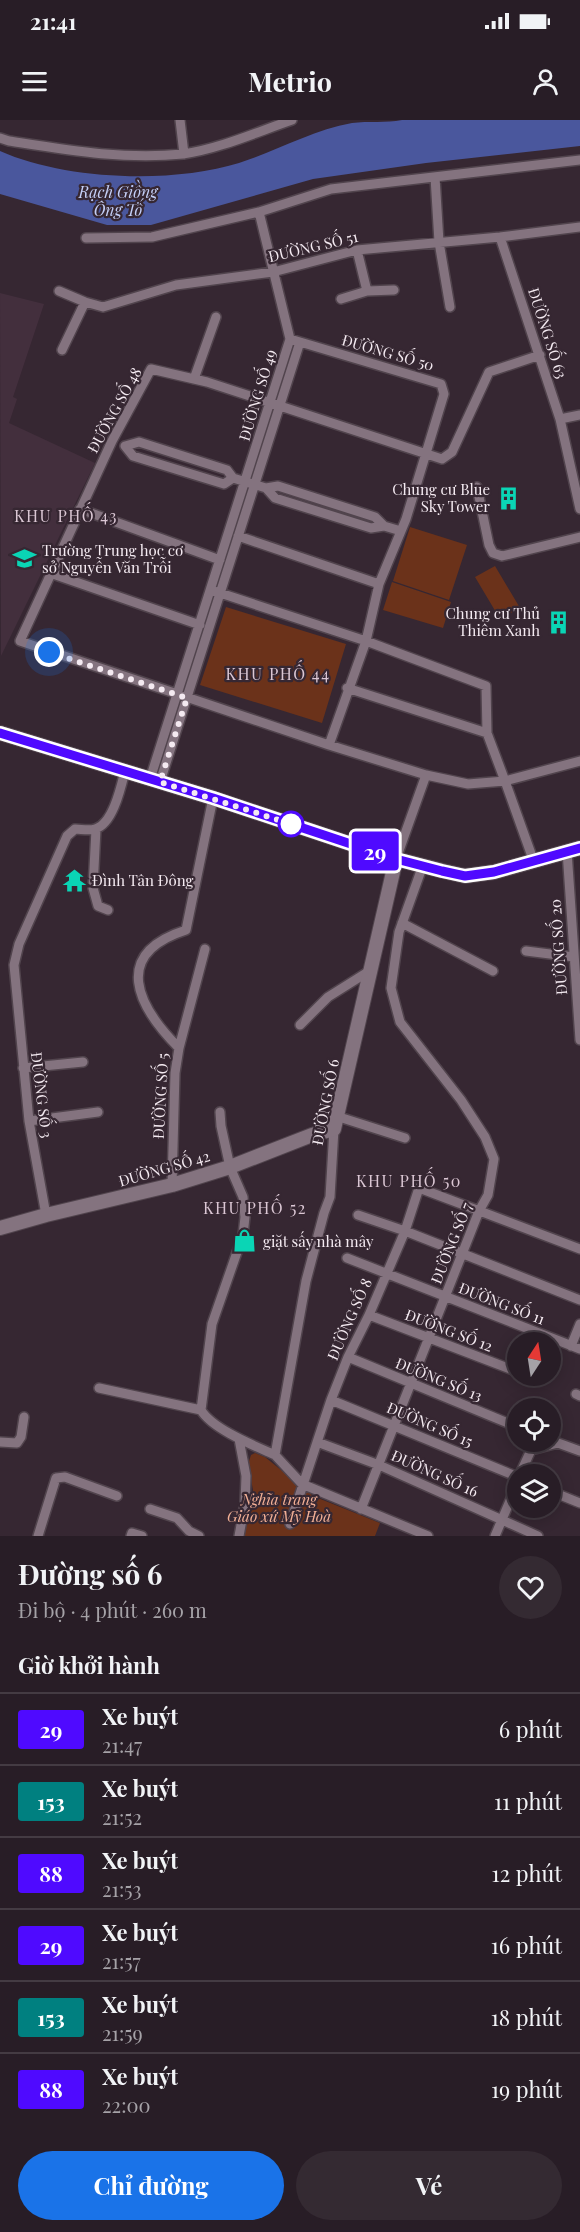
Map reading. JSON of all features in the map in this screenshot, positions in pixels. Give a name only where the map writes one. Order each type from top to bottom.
[{"type":"street","points":[[180,120],[184,153]]},
{"type":"street","points":[[0,138],[87,153],[136,156],[184,153],[292,120]]},
{"type":"street","points":[[86,238],[152,237],[259,212],[331,189],[580,160]]},
{"type":"street","points":[[435,177],[440,242],[450,307]]},
{"type":"street","name":"ĐƯỜNG SỐ 49","points":[[155,781],[177,695],[200,625],[216,591],[220,560],[250,483],[295,341],[273,272],[259,212]]},
{"type":"street","name":"ĐƯỜNG SỐ 51","points":[[59,291],[85,303],[103,307],[176,285],[273,272],[357,250],[580,227]]},
{"type":"street","name":"ĐƯỜNG SỐ 63","points":[[500,237],[560,420],[580,509]]},
{"type":"street","points":[[357,250],[367,291]]},
{"type":"street","points":[[341,300],[367,291],[394,290]]},
{"type":"street","points":[[62,350],[85,303]]},
{"type":"street","points":[[194,379],[216,317]]},
{"type":"street","name":"ĐƯỜNG SỐ 50","points":[[295,341],[441,384],[444,394],[426,453]]},
{"type":"street","name":"ĐƯỜNG SỐ 48","points":[[177,695],[20,641],[112,441],[151,369],[194,379],[442,459],[452,452],[489,372],[540,355]]},
{"type":"street","points":[[560,420],[580,415]]},
{"type":"street","points":[[112,441],[125,446],[133,456],[224,484],[233,478]]},
{"type":"street","points":[[125,446],[139,442],[227,470],[233,478],[266,488],[278,486],[375,517],[384,526],[401,531]]},
{"type":"street","points":[[329,745],[347,688],[366,641],[380,584],[401,531],[426,453]]},
{"type":"street","points":[[155,781],[187,698],[216,591],[238,536],[250,483]]},
{"type":"street","points":[[477,487],[489,545],[494,553],[502,556],[580,537]]},
{"type":"street","points":[[80,509],[220,560]]},
{"type":"street","points":[[238,536],[380,584]]},
{"type":"street","points":[[50,573],[200,625]]},
{"type":"street","points":[[216,591],[366,641],[486,686],[488,733],[534,862]]},
{"type":"street","points":[[347,688],[488,733]]},
{"type":"street","points":[[177,695],[426,775],[468,784],[505,781],[580,760]]},
{"type":"street","points":[[0,733],[213,798],[396,859],[465,876],[494,872],[573,850]]},
{"type":"street","points":[[108,910],[98,906],[93,888],[96,829],[104,823],[112,811],[125,771]]},
{"type":"street","points":[[396,859],[426,775]]},
{"type":"street","name":"ĐƯỜNG SỐ 5","points":[[172,1185],[175,1073],[179,1048],[154,1019],[142,1000],[139,980],[142,962],[149,948],[168,936],[186,930],[213,798]]},
{"type":"street","name":"ĐƯỜNG SỐ 3","points":[[46,1215],[29,1121],[14,965],[19,944],[69,833],[75,829],[96,829]]},
{"type":"street","name":"ĐƯỜNG SỐ 20","points":[[573,850],[574,957],[580,1040]]},
{"type":"street","name":"ĐƯỜNG SỐ 6","points":[[275,1455],[306,1281],[330,1197],[335,1123],[396,859]]},
{"type":"street","name":"ĐƯỜNG SỐ 7","points":[[361,1509],[479,1211],[489,1195],[494,1159],[485,1137],[461,1100],[400,1022],[391,988],[402,922],[423,865]]},
{"type":"street","points":[[402,922],[493,971]]},
{"type":"street","points":[[179,1048],[205,950]]},
{"type":"street","points":[[526,951],[574,957]]},
{"type":"street","points":[[300,1025],[328,997],[371,970]]},
{"type":"street","points":[[23,1068],[83,1062]]},
{"type":"street","points":[[29,1121],[98,1112]]},
{"type":"street","points":[[201,1410],[212,1324],[243,1235],[245,1217],[243,1197],[230,1167],[220,1112]]},
{"type":"street","points":[[335,1123],[405,1138]]},
{"type":"street","name":"ĐƯỜNG SỐ 42","points":[[0,1228],[172,1185],[230,1167],[335,1123]]},
{"type":"street","name":"ĐƯỜNG SỐ 8","points":[[290,1524],[331,1400],[405,1231],[419,1188],[479,1211]]},
{"type":"street","points":[[479,1211],[580,1249]]},
{"type":"street","points":[[358,1215],[405,1231],[580,1300]]},
{"type":"street","name":"ĐƯỜNG SỐ 11","points":[[347,1258],[576,1348]]},
{"type":"street","name":"ĐƯỜNG SỐ 12","points":[[369,1315],[507,1368]]},
{"type":"street","points":[[576,1348],[580,1324]]},
{"type":"street","name":"ĐƯỜNG SỐ 13","points":[[348,1357],[507,1423]]},
{"type":"street","points":[[99,1388],[201,1410],[208,1419],[239,1439],[275,1455],[302,1484],[361,1509],[405,1532],[428,1536]]},
{"type":"street","name":"ĐƯỜNG SỐ 15","points":[[331,1400],[507,1473]]},
{"type":"street","points":[[0,1442],[17,1443],[21,1437],[24,1417]]},
{"type":"street","points":[[239,1439],[246,1476],[245,1503],[239,1536]]},
{"type":"street","name":"ĐƯỜNG SỐ 16","points":[[317,1442],[379,1465],[538,1536]]},
{"type":"street","points":[[561,1444],[580,1451]]},
{"type":"street","points":[[38,1536],[56,1478],[65,1477],[117,1496]]},
{"type":"street","points":[[561,1495],[580,1503]]},
{"type":"street","points":[[495,1536],[507,1508]]},
{"type":"street","points":[[150,1509],[177,1518],[196,1535]]},
{"type":"street","points":[[131,1536],[132,1533],[142,1536]]},
{"type":"shaded area","name":"Trường Trung học cơ sở Nguyễn Văn Trỗi","points":[[0,293],[44,304],[13,397],[17,399],[9,423],[95,463],[1,656]]},
{"type":"green space","points":[[410,527],[467,545],[449,600],[393,581]]},
{"type":"green space","points":[[495,566],[520,608],[500,619],[475,577]]},
{"type":"green space","points":[[392,582],[451,602],[443,628],[383,610]]},
{"type":"green space","points":[[226,607],[346,644],[322,723],[200,685]]},
{"type":"green space","name":"Nghĩa trang Giáo xứ Mỹ Hoà","points":[[255,1453],[265,1457],[313,1496],[380,1523],[375,1536],[244,1536],[253,1490],[248,1464],[251,1455]]},
{"type":"water","name":"Rạch Giồng Ông Tố","points":[[402,120],[580,120],[580,146],[426,163],[313,179],[151,225],[107,225],[0,194],[0,151],[26,161],[86,173],[118,176],[182,174],[239,163],[337,126]]},
{"type":"bus line","name":"29","points":[[0,733],[213,798],[396,859],[465,876],[494,872],[580,848]]},
{"type":"place","name":"Chung cư Blue Sky Tower","points":[[508,498]]},
{"type":"place","name":"Trường Trung học cơ sở Nguyễn Văn Trỗi","points":[[24,559]]},
{"type":"place","name":"Chung cư Thủ Thiêm Xanh","points":[[558,622]]},
{"type":"place","name":"Đình Tân Đông","points":[[74,880]]},
{"type":"place","name":"giặt sấy nhà mây","points":[[245,1241]]},
{"type":"district","name":"KHU PHỐ 43","points":[[66,515]]},
{"type":"district","name":"KHU PHỐ 44","points":[[278,673]]},
{"type":"district","name":"KHU PHỐ 50","points":[[409,1180]]},
{"type":"district","name":"KHU PHỐ 52","points":[[255,1207]]},
{"type":"route","points":[[49,652],[187,698],[160,782],[291,824]]}]
